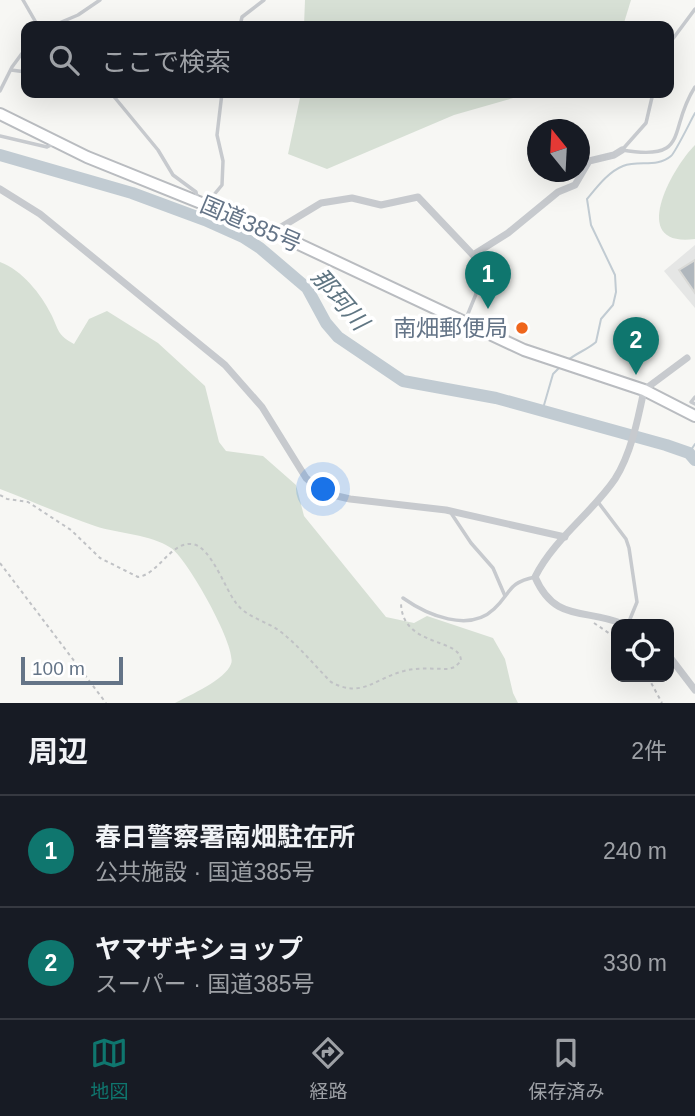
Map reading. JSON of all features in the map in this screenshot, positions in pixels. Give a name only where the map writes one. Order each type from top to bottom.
[{"type":"highway","name":"国道385号","points":[[0,114],[87,158],[273,232],[524,350],[644,390],[695,416]]},
{"type":"street","points":[[273,232],[321,203],[352,198],[381,205],[418,197],[473,255],[508,233],[558,192],[575,186],[589,161],[614,155],[622,150]]},
{"type":"street","points":[[0,189],[40,214],[225,365],[262,407],[299,469],[314,486],[324,492],[350,499],[450,511],[565,537]]},
{"type":"street","points":[[611,621],[568,612],[539,587],[535,577],[539,568],[614,481],[636,424],[644,390],[687,358]]},
{"type":"street","points":[[674,663],[695,690]]},
{"type":"lane","points":[[23,0],[35,21]]},
{"type":"lane","points":[[64,21],[100,0]]},
{"type":"lane","points":[[241,21],[242,16],[264,0]]},
{"type":"lane","points":[[674,37],[695,9]]},
{"type":"lane","points":[[0,91],[21,55]]},
{"type":"lane","points":[[11,70],[21,71]]},
{"type":"lane","points":[[622,150],[639,153],[665,151],[675,141],[685,104],[695,87]]},
{"type":"lane","points":[[115,98],[158,150],[173,175],[196,192],[202,202],[222,185],[223,161],[218,135],[222,98]]},
{"type":"lane","points":[[622,150],[646,122],[652,98]]},
{"type":"lane","points":[[0,136],[47,146],[53,144],[53,140]]},
{"type":"lane","points":[[465,321],[476,294],[473,255]]},
{"type":"lane","points":[[687,358],[695,352]]},
{"type":"lane","points":[[695,397],[691,402],[695,404]]},
{"type":"lane","points":[[597,501],[626,539],[629,548],[637,602],[628,619]]},
{"type":"lane","points":[[450,511],[466,536],[493,568],[505,596]]},
{"type":"lane","points":[[403,598],[438,616],[464,620],[488,614],[516,582],[535,577]]},
{"type":"path","points":[[0,495],[7,499],[27,502],[71,530],[100,558],[138,577],[150,572],[182,546],[195,545],[201,548],[245,613],[283,634],[331,682],[340,687],[362,688],[403,671],[448,669],[461,661],[460,652],[455,648],[422,637],[411,629],[400,605],[403,598]]},
{"type":"path","points":[[0,563],[106,703]]},
{"type":"path","points":[[586,615],[597,627],[611,635]]},
{"type":"path","points":[[651,682],[662,703]]},
{"type":"shaded area","points":[[305,0],[631,0],[625,21],[304,21]]},
{"type":"shaded area","points":[[300,98],[514,98],[454,115],[327,169],[288,154]]},
{"type":"shaded area","points":[[695,145],[695,239],[675,238],[663,231],[659,219],[661,204],[676,171]]},
{"type":"shaded area","points":[[695,245],[695,308],[664,271]]},
{"type":"shaded area","points":[[0,262],[30,283],[47,306],[61,335],[68,341],[74,344],[89,319],[107,311],[158,343],[205,386],[219,442],[226,451],[263,456],[296,485],[304,516],[386,617],[414,623],[427,616],[493,638],[505,659],[518,703],[175,703],[215,681],[231,664],[227,640],[219,623],[198,584],[178,555],[163,543],[95,526],[0,489]]},
{"type":"building","points":[[695,260],[695,293],[679,270]]},
{"type":"waterway","points":[[567,361],[596,342],[601,319],[613,305],[616,292],[615,275],[591,225],[587,199],[603,180],[623,166],[666,160],[671,156],[695,113]]},
{"type":"waterway","name":"那珂川","points":[[0,155],[132,193],[243,237],[307,288],[326,323],[338,337],[403,381],[496,398],[666,445],[689,453],[695,460]]},
{"type":"waterway","points":[[542,412],[553,374],[560,367]]},
{"type":"waterway","points":[[689,453],[695,444]]},
{"type":"place","name":"春日警察署南畑駐在所","points":[[488,309]]},
{"type":"place","name":"南畑郵便局","points":[[522,328]]},
{"type":"place","name":"ヤマザキショップ","points":[[636,375]]}]
